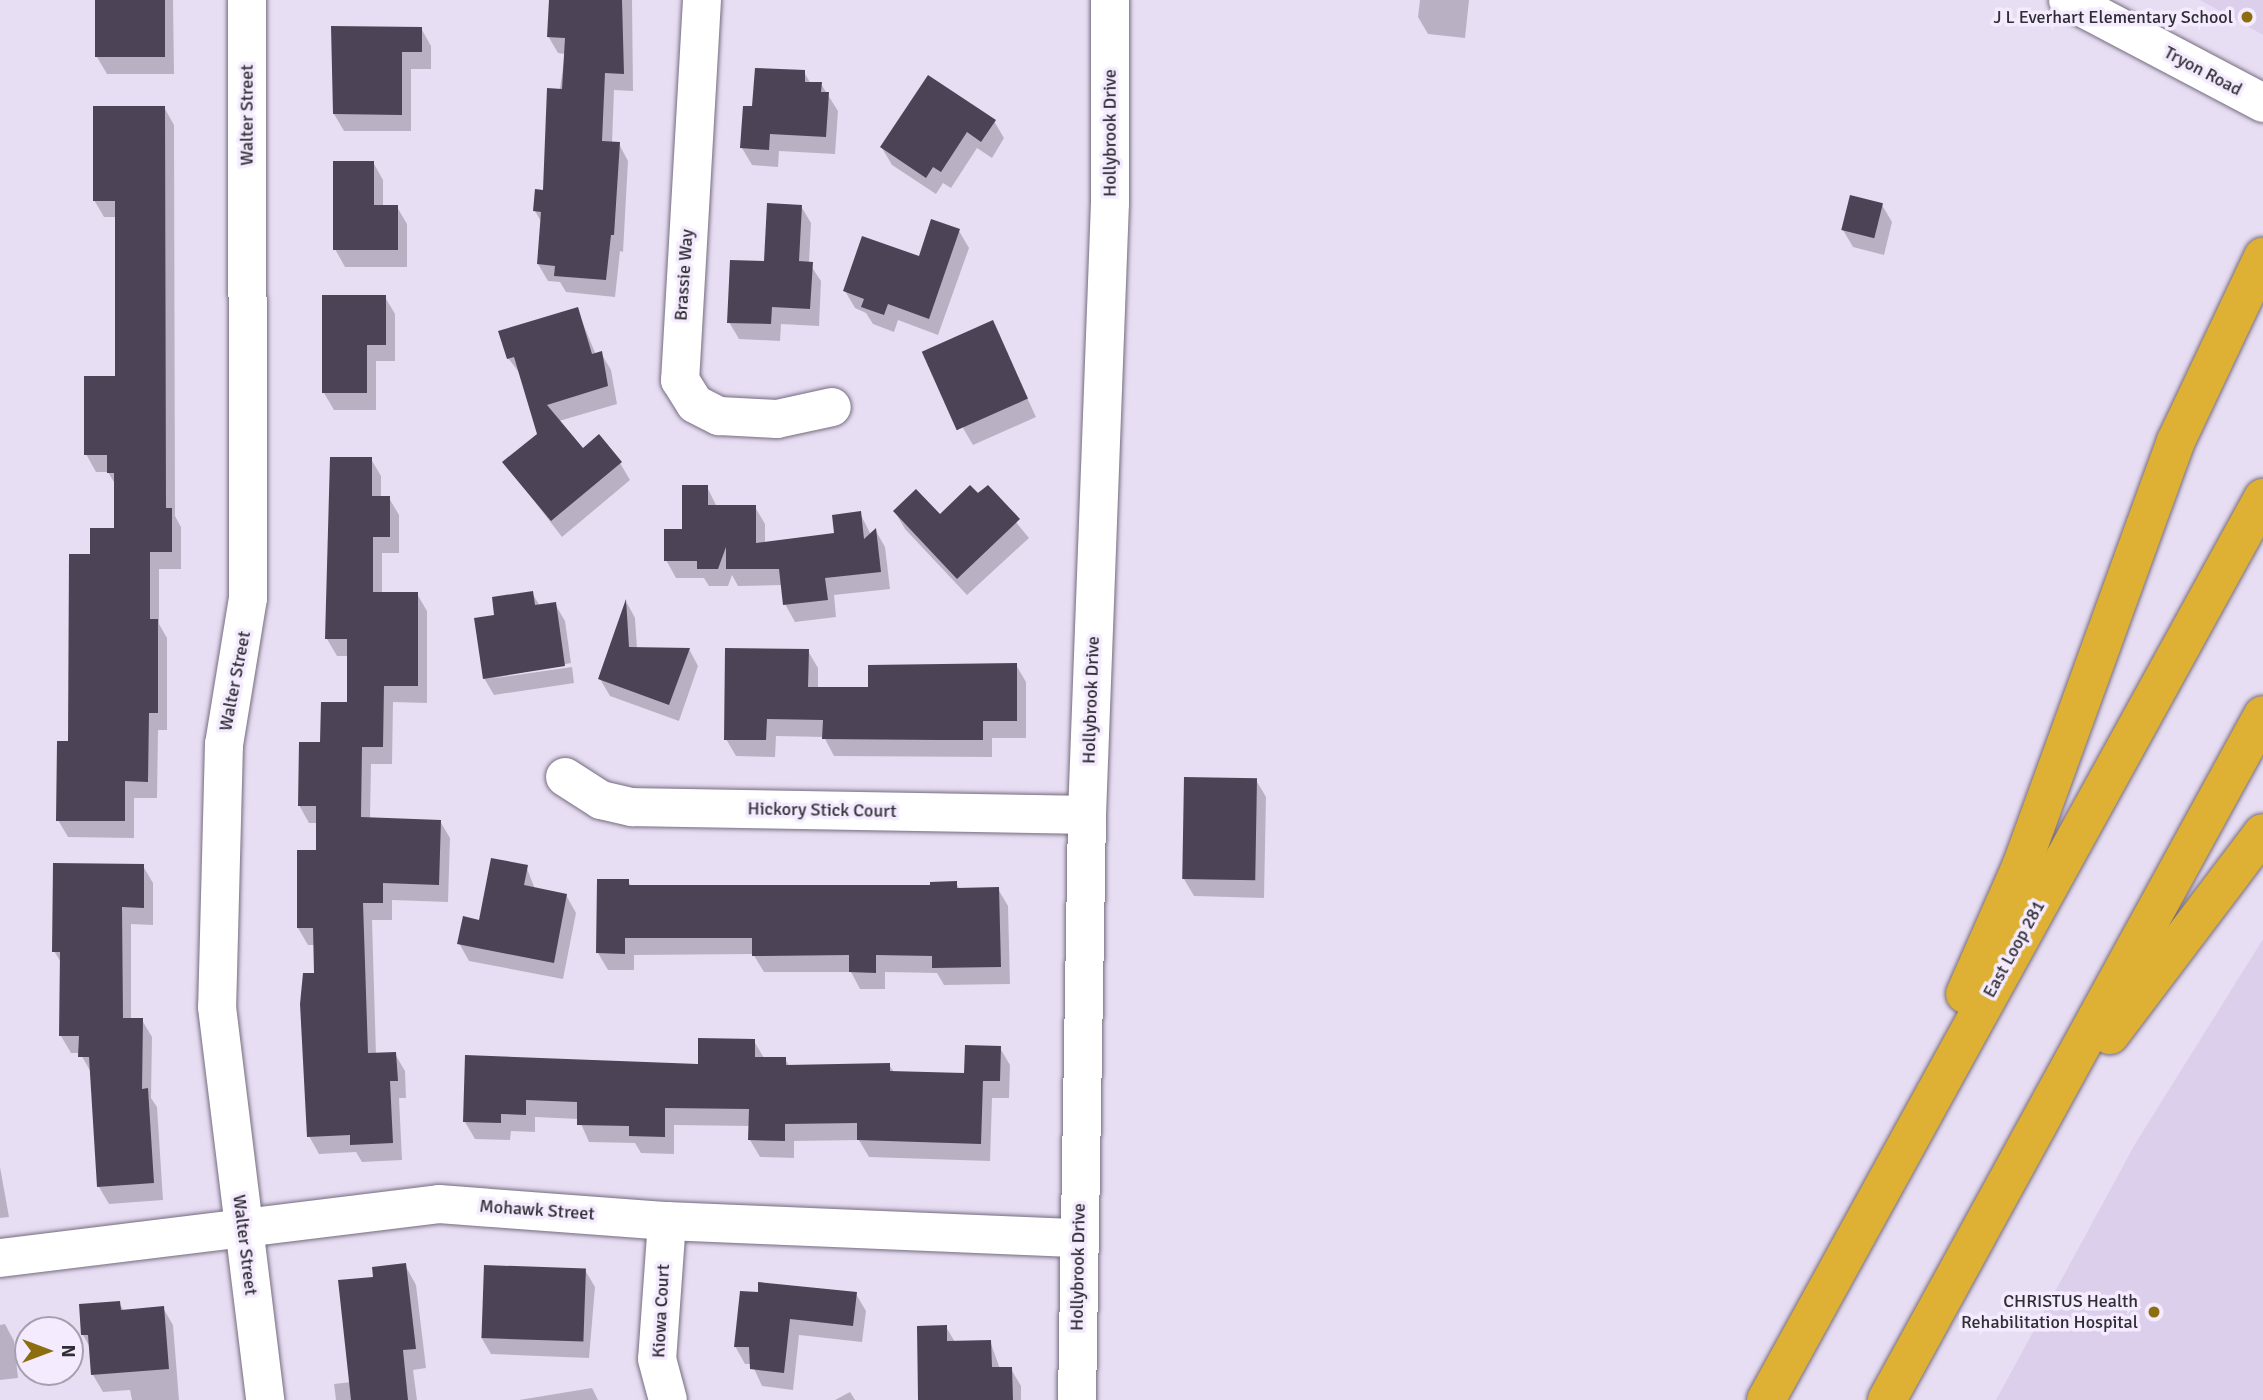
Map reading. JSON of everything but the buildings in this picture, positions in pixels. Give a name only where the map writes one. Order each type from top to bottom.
[{"type":"highway","points":[[1920,1120],[1972,975],[2038,821],[2145,518],[2204,376],[2263,257]]},
{"type":"highway","name":"East Loop 281","points":[[1766,1400],[2263,498]]},
{"type":"highway","points":[[1887,1400],[2263,715]]},
{"type":"highway","points":[[2018,1161],[2263,833]]},
{"type":"street","name":"Walter Street","points":[[247,0],[248,598],[224,744],[217,1007],[265,1400]]},
{"type":"street","name":"Brassie Way","points":[[702,0],[680,380],[695,404],[719,416],[778,419],[832,407]]},
{"type":"street","name":"Hollybrook Drive","points":[[1077,1400],[1087,815],[1110,203],[1110,0]]},
{"type":"street","name":"Tryon Road","points":[[2068,0],[2263,103]]},
{"type":"street","name":"Hickory Stick Court","points":[[565,776],[601,800],[632,807],[1087,815]]},
{"type":"street","name":"Mohawk Street","points":[[0,1258],[242,1226],[439,1204],[667,1221],[1078,1238]]},
{"type":"street","name":"Kiowa Court","points":[[667,1221],[657,1359],[668,1400]]},
{"type":"shaded area","name":"J L Everhart Elementary School","points":[[2200,0],[2263,0],[2263,35]]},
{"type":"shaded area","name":"CHRISTUS Health Rehabilitation Hospital","points":[[2263,939],[2263,1400],[1996,1400],[2135,1144]]},
{"type":"place","name":"J L Everhart Elementary School","points":[[2247,17]]},
{"type":"place","name":"CHRISTUS Health Rehabilitation Hospital","points":[[2154,1312]]}]
